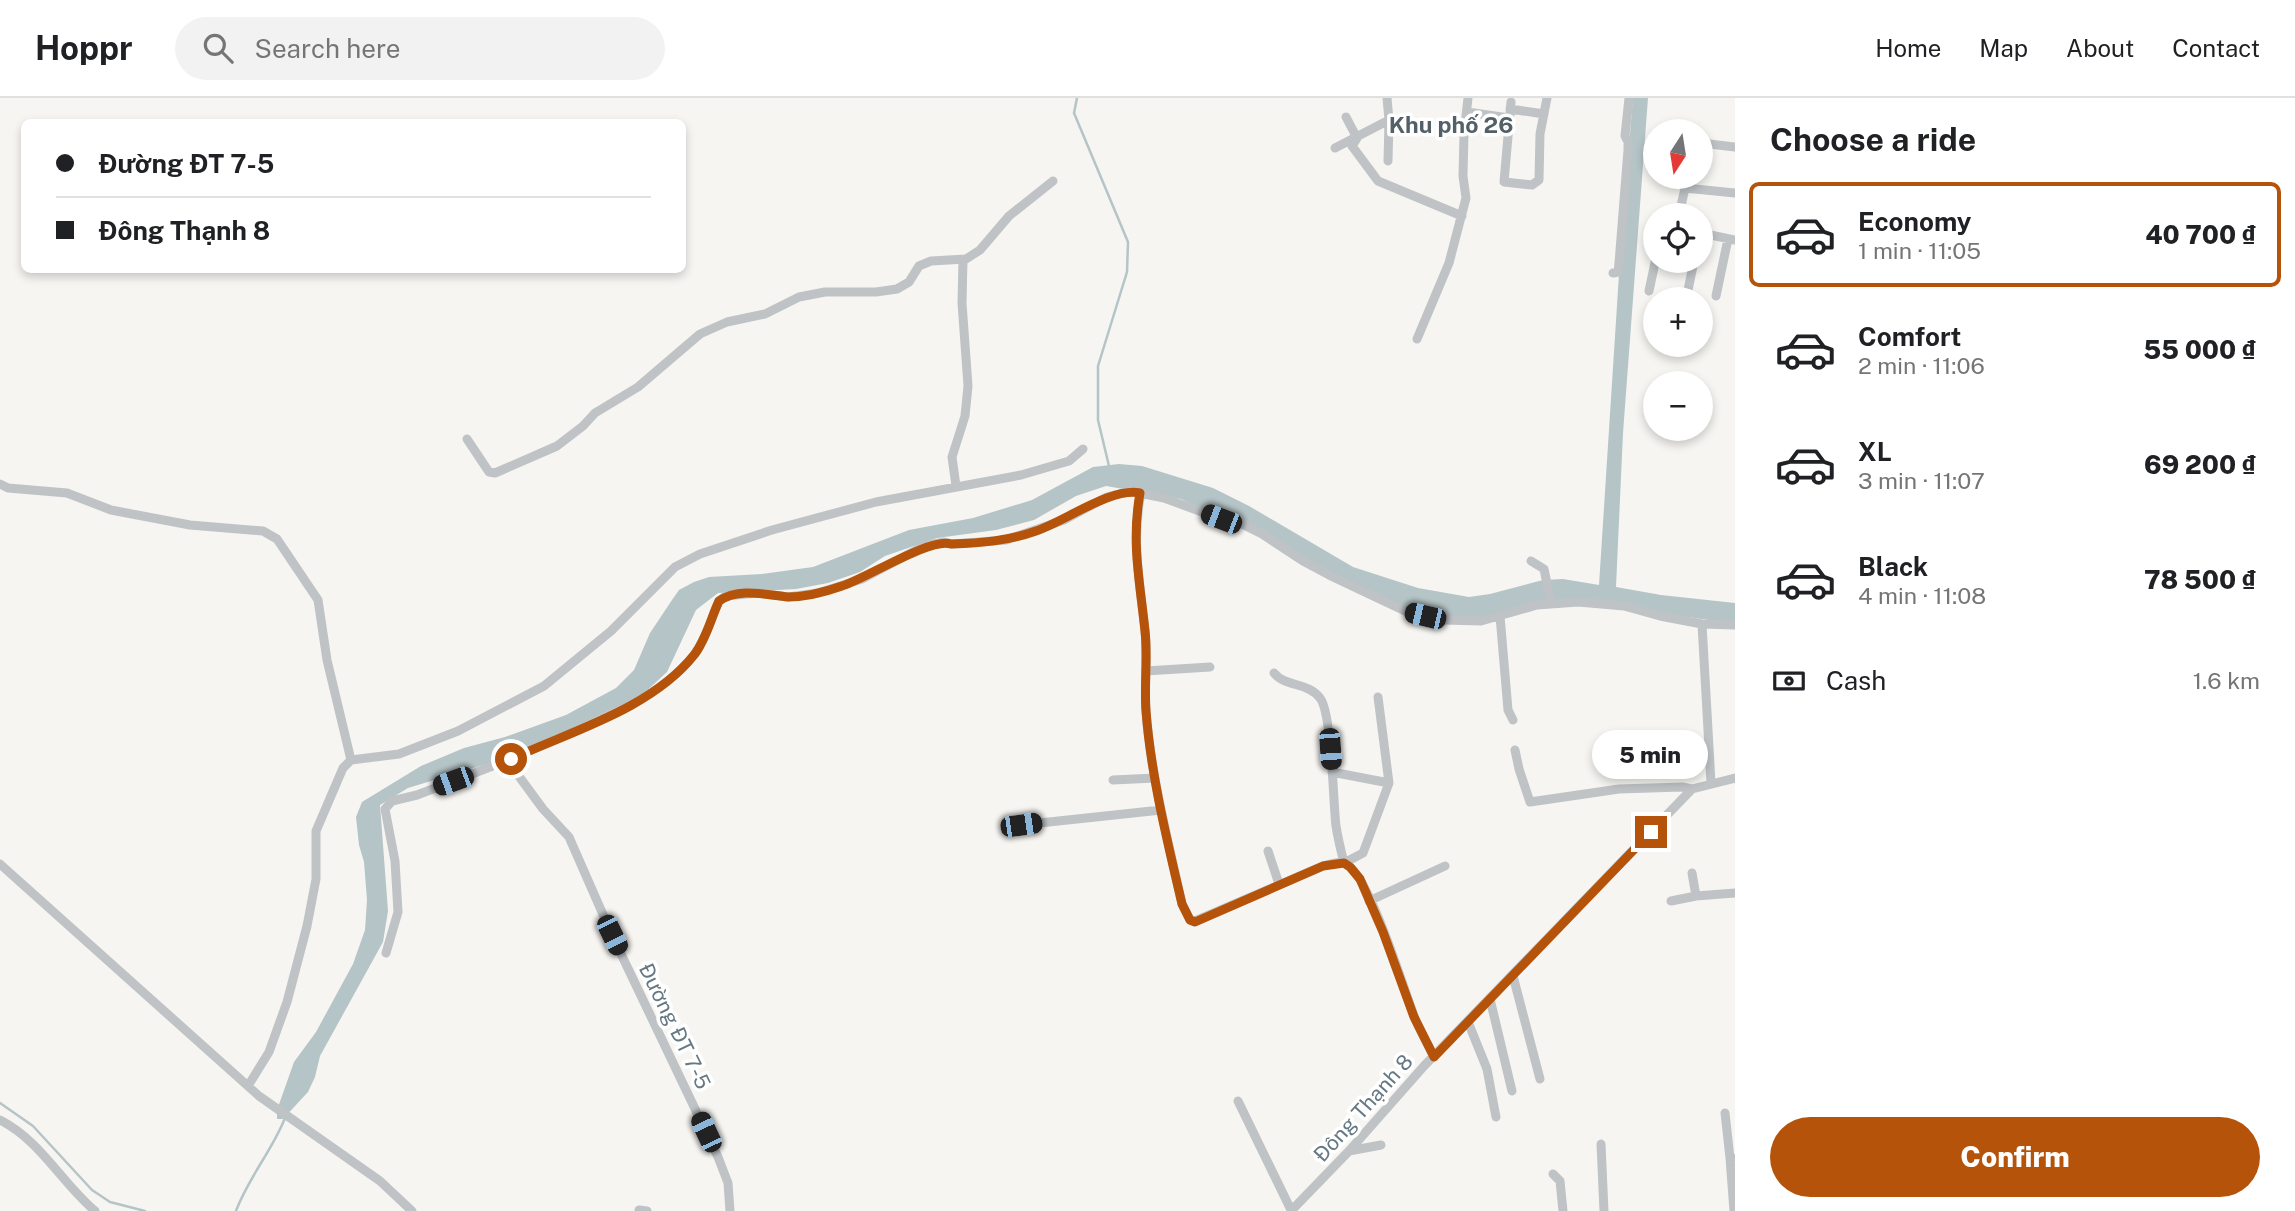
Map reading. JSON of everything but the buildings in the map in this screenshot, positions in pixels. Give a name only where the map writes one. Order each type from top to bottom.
[{"type":"street","points":[[1387,98],[1388,161]]},
{"type":"street","points":[[1417,339],[1449,263],[1466,198],[1463,176],[1468,98]]},
{"type":"street","points":[[1510,110],[1504,182],[1532,184],[1539,180],[1540,134],[1547,98]]},
{"type":"street","points":[[1613,273],[1618,272],[1619,263],[1628,150],[1625,136],[1629,98]]},
{"type":"street","points":[[1466,112],[1510,110],[1544,114]]},
{"type":"street","points":[[1346,117],[1357,138]]},
{"type":"street","points":[[1335,148],[1389,120]]},
{"type":"street","points":[[1357,138],[1352,146],[1378,181],[1462,216]]},
{"type":"street","points":[[1713,144],[1735,147]]},
{"type":"street","points":[[467,439],[489,472],[495,473],[557,446],[596,413],[638,387],[700,334],[727,322],[765,314],[799,297],[825,292],[876,292],[897,289],[909,282],[919,266],[931,261],[963,260],[980,250],[1009,215],[1053,181]]},
{"type":"street","points":[[1682,203],[1685,188],[1735,194]]},
{"type":"street","points":[[1713,236],[1732,240],[1716,296]]},
{"type":"street","points":[[956,486],[953,457],[965,416],[968,386],[962,303],[963,260]]},
{"type":"street","points":[[248,1086],[271,1048],[287,1002],[316,879],[316,831],[343,768],[351,760],[399,754],[458,731],[544,685],[611,631],[675,567],[700,554],[772,530],[850,509],[1021,475],[1069,461],[1083,449]]},
{"type":"street","points":[[0,484],[8,488],[67,493],[111,510],[190,525],[263,531],[277,539],[318,603],[327,660],[351,760]]},
{"type":"street","points":[[386,953],[398,912],[395,860],[386,810],[392,801],[417,795],[511,759],[624,709],[667,681],[694,655],[719,601],[726,596],[757,593],[788,597],[818,593],[862,579],[924,546],[944,541],[951,544],[1006,540],[1064,520],[1107,497],[1130,491],[1164,498],[1242,524],[1303,561],[1408,612],[1443,620],[1482,621],[1551,602],[1624,606],[1702,624],[1735,625]]},
{"type":"street","points":[[1140,493],[1135,548],[1145,633],[1146,711],[1161,810],[1182,904],[1190,920],[1195,922],[1279,884],[1323,866],[1344,863],[1363,853],[1389,783],[1378,697]]},
{"type":"street","points":[[1531,561],[1544,569],[1551,602]]},
{"type":"street","points":[[1500,616],[1508,710],[1513,720]]},
{"type":"street","points":[[1702,624],[1711,783]]},
{"type":"street","points":[[1146,671],[1210,667]]},
{"type":"street","points":[[1274,673],[1279,679],[1312,689],[1322,701],[1336,827],[1344,863],[1360,879],[1383,932],[1414,1017],[1434,1057]]},
{"type":"street","points":[[1515,750],[1530,802],[1619,789],[1692,789]]},
{"type":"street","name":"Đường ĐT 7-5","points":[[511,759],[518,775],[543,809],[569,837],[612,935],[718,1157],[728,1183],[730,1211]]},
{"type":"street","points":[[1332,772],[1389,783]]},
{"type":"street","points":[[1113,780],[1155,778]]},
{"type":"street","name":"Đông Thạnh 8","points":[[1291,1211],[1299,1207],[1434,1057],[1692,789],[1735,778]]},
{"type":"street","points":[[1021,825],[1161,810]]},
{"type":"street","points":[[1268,850],[1279,884]]},
{"type":"street","points":[[0,864],[259,1096],[380,1181],[412,1211]]},
{"type":"street","points":[[1369,901],[1445,866]]},
{"type":"street","points":[[1692,873],[1696,896]]},
{"type":"street","points":[[1671,901],[1735,893]]},
{"type":"street","points":[[1513,976],[1540,1079]]},
{"type":"street","points":[[1490,999],[1512,1091]]},
{"type":"street","points":[[1468,1022],[1487,1069],[1496,1117]]},
{"type":"street","points":[[1238,1101],[1291,1211]]},
{"type":"street","points":[[1725,1113],[1732,1158],[1734,1211]]},
{"type":"street","points":[[0,1120],[40,1149],[95,1211]]},
{"type":"street","points":[[1601,1144],[1604,1211]]},
{"type":"street","points":[[1349,1151],[1381,1145]]},
{"type":"street","points":[[1553,1174],[1560,1181],[1563,1211]]},
{"type":"shaded area","points":[[1633,98],[1648,98],[1646,119],[1643,119],[1643,165],[1623,433],[1616,587],[1735,603],[1735,624],[1567,599],[1500,615],[1464,620],[1403,609],[1181,499],[1106,486],[1076,496],[1034,520],[996,530],[937,538],[885,556],[860,572],[828,583],[796,589],[718,593],[696,610],[667,672],[641,696],[543,742],[490,763],[408,788],[380,805],[388,911],[383,942],[320,1056],[308,1092],[283,1119],[277,1119],[277,1110],[294,1062],[316,1032],[353,964],[365,930],[367,900],[364,862],[356,817],[362,802],[421,766],[464,748],[505,737],[566,715],[616,688],[634,670],[650,633],[679,590],[694,582],[709,577],[813,567],[909,530],[973,518],[1032,500],[1093,467],[1119,464],[1142,466],[1213,488],[1353,567],[1418,588],[1469,597],[1543,580],[1563,579],[1599,585]]},
{"type":"waterway","points":[[1077,98],[1074,113],[1128,242],[1127,272],[1098,366],[1098,420],[1109,466]]},
{"type":"waterway","points":[[0,1103],[33,1126],[92,1190],[110,1202],[145,1211]]},
{"type":"waterway","points":[[236,1211],[285,1118]]},
{"type":"district","name":"Khu phố 26","points":[[1451,124]]},
{"type":"route","points":[[511,759],[606,718],[667,681],[694,655],[719,601],[726,596],[757,593],[788,597],[818,593],[862,579],[924,546],[944,541],[951,544],[982,544],[1006,540],[1037,531],[1107,497],[1130,491],[1140,493],[1135,548],[1145,633],[1146,711],[1157,797],[1182,904],[1190,920],[1195,922],[1323,866],[1344,863],[1360,879],[1383,932],[1414,1017],[1434,1057],[1651,832]]}]
